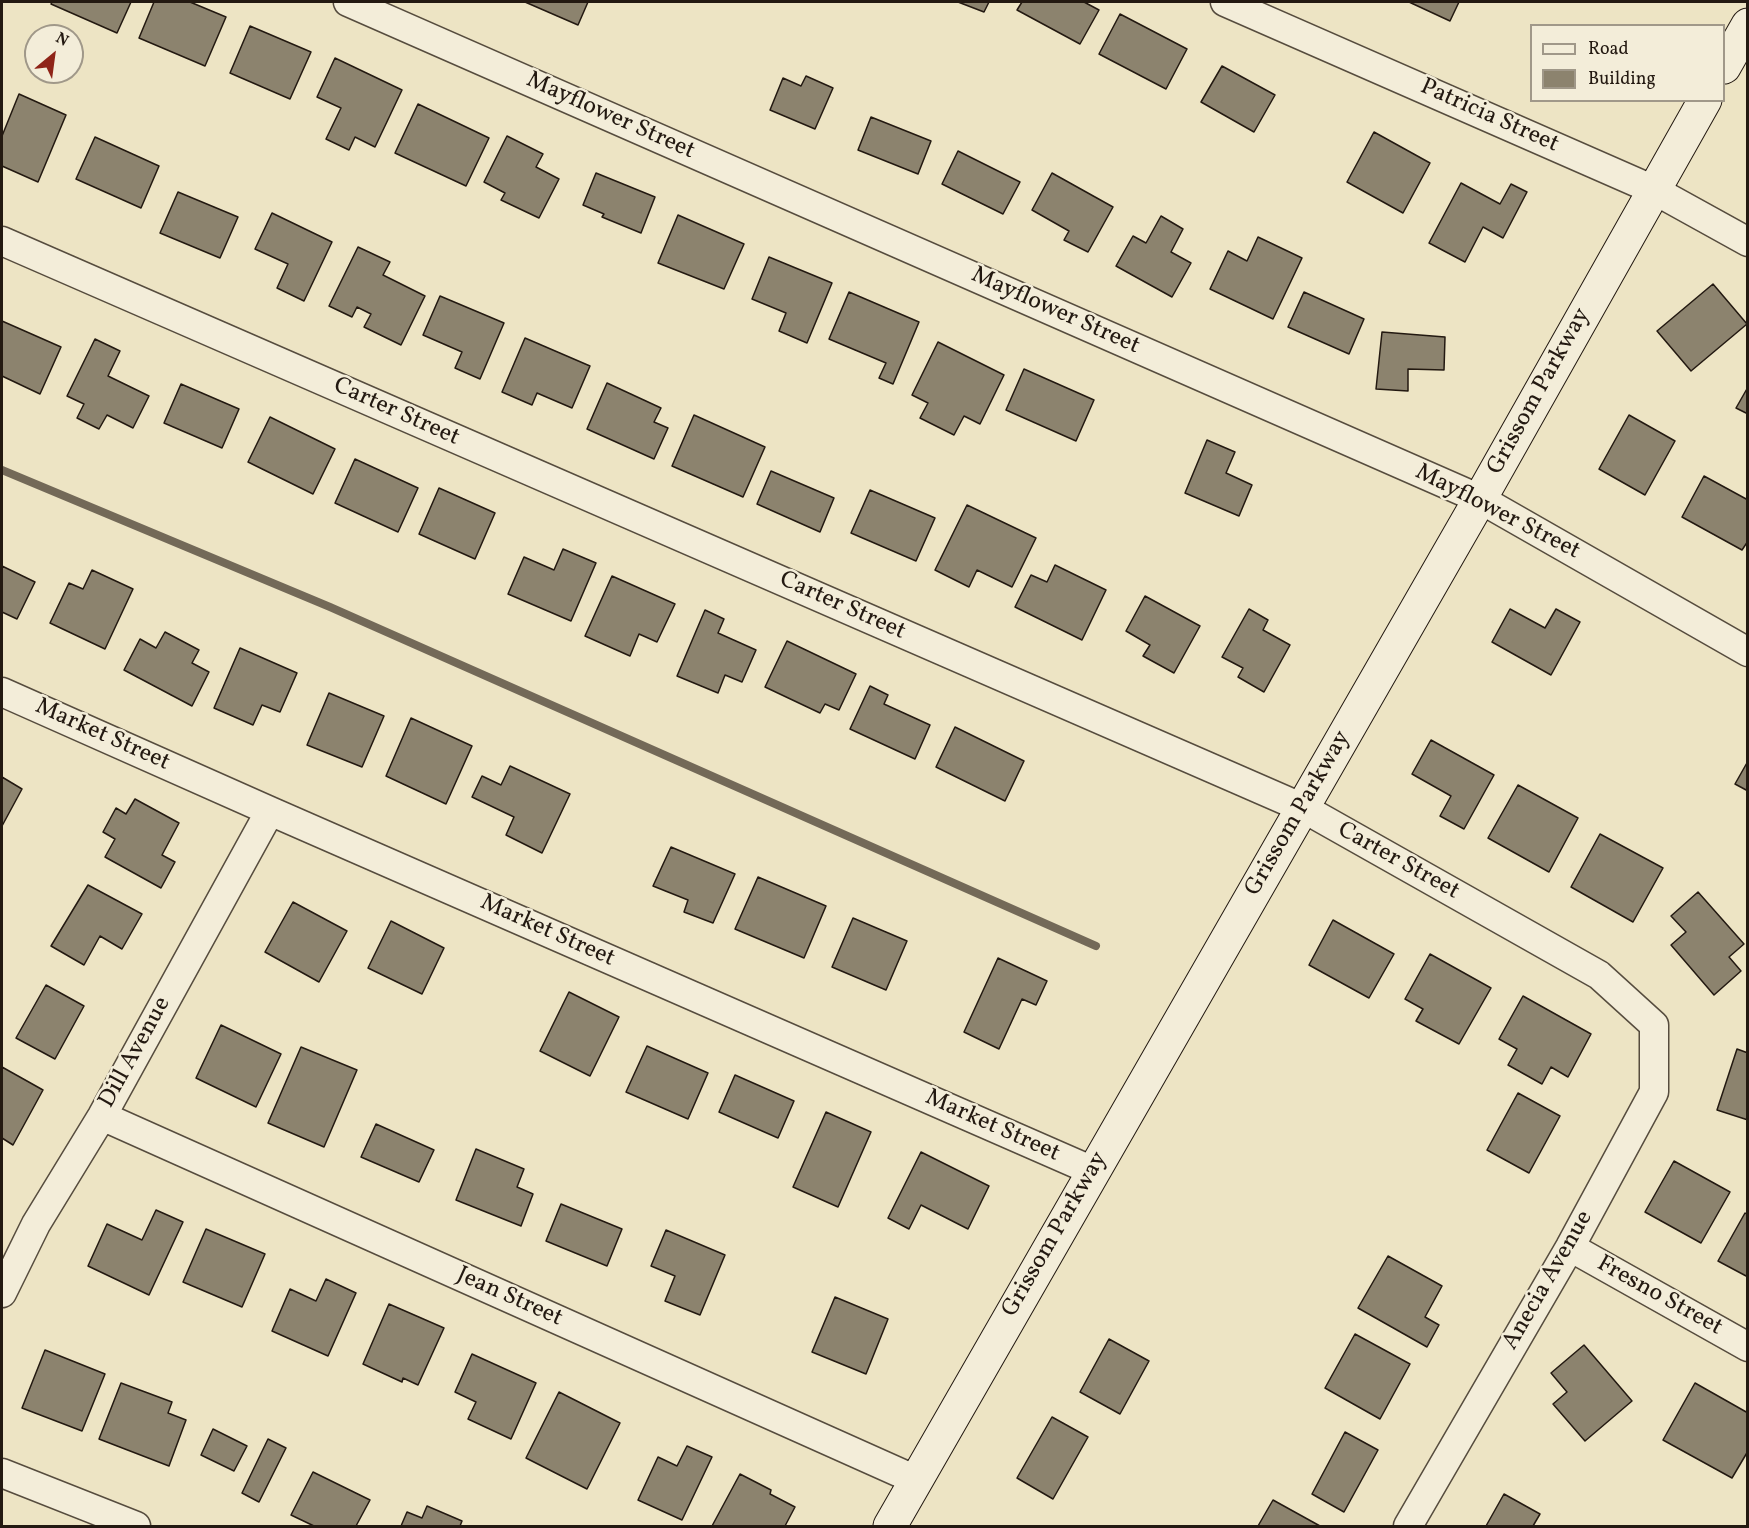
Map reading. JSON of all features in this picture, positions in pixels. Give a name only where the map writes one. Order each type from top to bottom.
[{"type":"main road","points":[[1725,65],[1748,25]]},
{"type":"main road","name":"Grissom Parkway","points":[[890,1527],[1303,808],[1704,102]]},
{"type":"street","name":"Mayflower Street","points":[[348,2],[1479,499],[1748,652]]},
{"type":"street","name":"Patricia Street","points":[[1225,2],[1654,190],[1748,242]]},
{"type":"street","name":"Carter Street","points":[[2,241],[1303,808],[1599,975],[1654,1024]]},
{"type":"street","name":"Market Street","points":[[2,692],[1093,1171]]},
{"type":"street","name":"Dill Avenue","points":[[2,1293],[36,1224],[102,1116],[270,811]]},
{"type":"street","name":"Anecia Avenue","points":[[1408,1527],[1570,1247],[1654,1092],[1654,1024]]},
{"type":"street","name":"Jean Street","points":[[102,1116],[916,1480]]},
{"type":"street","name":"Fresno Street","points":[[1570,1247],[1748,1347]]},
{"type":"street","points":[[2,1473],[136,1527]]},
{"type":"building","points":[[52,2],[131,2],[117,33],[51,4]]},
{"type":"building","points":[[154,2],[190,2],[226,17],[205,66],[139,38]]},
{"type":"building","points":[[525,2],[588,2],[578,25]]},
{"type":"building","points":[[958,2],[989,2],[984,12]]},
{"type":"building","points":[[1022,2],[1084,2],[1099,10],[1080,44],[1017,10]]},
{"type":"building","points":[[1409,2],[1459,2],[1450,21]]},
{"type":"building","points":[[1120,14],[1187,49],[1166,89],[1099,54]]},
{"type":"building","points":[[250,26],[311,52],[290,99],[230,73]]},
{"type":"building","points":[[335,58],[402,90],[375,147],[355,137],[349,150],[326,139],[341,108],[317,97]]},
{"type":"building","points":[[1222,66],[1275,95],[1254,132],[1201,102]]},
{"type":"building","points":[[806,76],[833,88],[815,129],[770,110],[783,78],[801,86]]},
{"type":"building","points":[[19,94],[66,115],[38,182],[2,166],[2,136]]},
{"type":"building","points":[[418,104],[489,138],[466,186],[395,153]]},
{"type":"building","points":[[871,117],[931,141],[918,174],[858,150]]},
{"type":"building","points":[[1374,132],[1430,163],[1403,213],[1347,182]]},
{"type":"building","points":[[507,136],[543,154],[536,167],[559,179],[539,218],[501,200],[505,193],[484,182]]},
{"type":"building","points":[[95,137],[159,166],[141,208],[76,179]]},
{"type":"building","points":[[958,151],[1020,182],[1003,214],[942,184]]},
{"type":"building","points":[[596,173],[655,197],[641,233],[602,217],[604,214],[583,205]]},
{"type":"building","points":[[1052,173],[1113,207],[1088,252],[1064,240],[1069,231],[1032,210]]},
{"type":"building","points":[[1461,183],[1500,204],[1511,184],[1527,192],[1503,238],[1483,227],[1465,262],[1429,243]]},
{"type":"building","points":[[178,192],[238,217],[220,258],[160,233]]},
{"type":"building","points":[[272,213],[332,242],[304,301],[277,288],[288,264],[255,249]]},
{"type":"building","points":[[678,215],[744,244],[724,289],[658,263]]},
{"type":"building","points":[[1161,216],[1183,229],[1171,252],[1191,263],[1172,297],[1116,266],[1133,236],[1146,243]]},
{"type":"building","points":[[1258,237],[1302,258],[1273,319],[1210,289],[1228,251],[1247,261]]},
{"type":"building","points":[[358,247],[390,262],[383,275],[425,296],[401,345],[364,327],[371,314],[357,307],[352,317],[329,306]]},
{"type":"building","points":[[769,257],[832,283],[807,343],[779,331],[786,313],[752,299]]},
{"type":"building","points":[[1713,284],[1747,324],[1691,371],[1657,331]]},
{"type":"building","points":[[849,292],[919,322],[893,384],[879,378],[886,363],[829,339]]},
{"type":"building","points":[[1304,292],[1364,319],[1349,354],[1288,327]]},
{"type":"building","points":[[440,296],[504,323],[480,379],[455,368],[462,352],[423,335]]},
{"type":"building","points":[[2,321],[61,347],[40,394],[2,376]]},
{"type":"building","points":[[1382,332],[1445,337],[1444,370],[1408,369],[1408,391],[1376,389]]},
{"type":"building","points":[[525,338],[590,366],[572,408],[537,393],[532,405],[502,392]]},
{"type":"building","points":[[95,339],[120,351],[108,376],[149,396],[133,428],[107,415],[99,429],[77,418],[84,404],[67,396]]},
{"type":"building","points":[[938,342],[1004,375],[980,424],[964,416],[954,435],[920,418],[928,403],[912,395]]},
{"type":"building","points":[[1024,369],[1094,400],[1076,441],[1006,410]]},
{"type":"building","points":[[607,383],[661,408],[654,422],[668,428],[654,459],[587,429]]},
{"type":"building","points":[[181,384],[239,409],[222,448],[164,423]]},
{"type":"building","points":[[1748,387],[1748,414],[1736,408]]},
{"type":"building","points":[[694,415],[765,447],[743,497],[672,466]]},
{"type":"building","points":[[1629,415],[1675,441],[1645,495],[1599,469]]},
{"type":"building","points":[[270,417],[335,449],[313,494],[248,462]]},
{"type":"building","points":[[1207,440],[1235,452],[1226,473],[1252,485],[1239,516],[1185,493]]},
{"type":"building","points":[[355,459],[418,488],[398,532],[335,503]]},
{"type":"building","points":[[771,471],[834,498],[820,532],[757,504]]},
{"type":"building","points":[[1704,476],[1748,500],[1748,541],[1742,550],[1682,517]]},
{"type":"building","points":[[439,488],[495,513],[475,559],[419,534]]},
{"type":"building","points":[[870,490],[935,518],[916,561],[851,533]]},
{"type":"building","points":[[967,505],[1036,538],[1012,587],[977,570],[969,587],[935,570]]},
{"type":"building","points":[[563,549],[596,563],[571,621],[508,594],[524,557],[554,570]]},
{"type":"building","points":[[1055,565],[1106,590],[1082,640],[1015,607],[1031,575],[1047,582]]},
{"type":"building","points":[[2,566],[35,582],[17,619],[2,612]]},
{"type":"building","points":[[92,570],[133,589],[105,649],[50,623],[69,583],[83,589]]},
{"type":"building","points":[[612,576],[675,604],[657,642],[639,634],[630,656],[585,636]]},
{"type":"building","points":[[1145,596],[1200,626],[1174,673],[1143,656],[1150,645],[1126,631]]},
{"type":"building","points":[[1249,609],[1268,620],[1263,630],[1290,645],[1264,692],[1238,677],[1243,668],[1222,657]]},
{"type":"building","points":[[1510,609],[1545,628],[1556,609],[1580,622],[1551,675],[1492,642]]},
{"type":"building","points":[[705,610],[724,619],[718,633],[756,650],[742,682],[725,675],[718,693],[677,676]]},
{"type":"building","points":[[165,632],[199,650],[192,663],[209,672],[192,706],[124,670],[140,639],[156,648]]},
{"type":"building","points":[[787,641],[856,674],[839,710],[825,704],[820,713],[765,687]]},
{"type":"building","points":[[240,648],[297,673],[280,712],[262,705],[253,725],[214,708]]},
{"type":"building","points":[[870,686],[888,695],[884,704],[930,725],[915,759],[850,729]]},
{"type":"building","points":[[329,693],[384,716],[362,767],[307,745]]},
{"type":"building","points":[[411,718],[472,746],[446,804],[386,776]]},
{"type":"building","points":[[955,727],[1024,761],[1005,801],[936,767]]},
{"type":"building","points":[[1431,740],[1494,775],[1464,829],[1440,816],[1451,796],[1412,774]]},
{"type":"building","points":[[1748,761],[1748,791],[1735,784]]},
{"type":"building","points":[[510,766],[570,794],[542,853],[506,835],[514,817],[472,797],[482,776],[501,785]]},
{"type":"building","points":[[2,777],[22,789],[2,826]]},
{"type":"building","points":[[1518,785],[1578,818],[1549,872],[1488,838]]},
{"type":"building","points":[[135,799],[179,823],[162,855],[175,862],[161,888],[105,857],[115,839],[103,832],[116,808],[126,814]]},
{"type":"building","points":[[1600,834],[1663,868],[1633,922],[1571,887]]},
{"type":"building","points":[[671,847],[735,874],[713,923],[684,912],[688,900],[653,886]]},
{"type":"building","points":[[758,877],[826,906],[804,958],[735,929]]},
{"type":"building","points":[[88,885],[142,914],[122,949],[100,936],[84,965],[51,946]]},
{"type":"building","points":[[1698,892],[1744,944],[1729,957],[1741,971],[1714,995],[1671,945],[1686,932],[1671,916]]},
{"type":"building","points":[[293,902],[347,931],[319,982],[265,952]]},
{"type":"building","points":[[853,918],[907,941],[886,990],[832,967]]},
{"type":"building","points":[[1333,920],[1394,954],[1369,998],[1309,965]]},
{"type":"building","points":[[391,921],[444,948],[422,994],[368,968]]},
{"type":"building","points":[[1430,954],[1491,988],[1459,1044],[1416,1021],[1423,1009],[1405,999]]},
{"type":"building","points":[[998,958],[1047,981],[1036,1005],[1022,999],[999,1049],[964,1032]]},
{"type":"building","points":[[46,985],[84,1006],[55,1059],[16,1038]]},
{"type":"building","points":[[569,992],[619,1017],[590,1076],[540,1051]]},
{"type":"building","points":[[1523,996],[1591,1034],[1568,1077],[1551,1067],[1542,1084],[1508,1065],[1517,1049],[1499,1039]]},
{"type":"building","points":[[221,1025],[281,1054],[256,1107],[196,1078]]},
{"type":"building","points":[[647,1046],[708,1073],[688,1119],[626,1092]]},
{"type":"building","points":[[301,1047],[357,1070],[324,1147],[268,1123]]},
{"type":"building","points":[[1737,1049],[1748,1053],[1748,1120],[1717,1110]]},
{"type":"building","points":[[2,1067],[43,1090],[13,1145],[2,1138]]},
{"type":"building","points":[[735,1075],[794,1101],[778,1138],[719,1112]]},
{"type":"building","points":[[1518,1093],[1560,1116],[1529,1173],[1487,1150]]},
{"type":"building","points":[[826,1112],[871,1132],[838,1207],[793,1187]]},
{"type":"building","points":[[376,1124],[434,1150],[419,1182],[361,1157]]},
{"type":"building","points":[[476,1149],[524,1169],[517,1187],[533,1194],[521,1226],[456,1200]]},
{"type":"building","points":[[921,1152],[989,1186],[968,1229],[921,1205],[909,1229],[888,1218]]},
{"type":"building","points":[[1674,1161],[1730,1192],[1701,1243],[1645,1212]]},
{"type":"building","points":[[561,1204],[622,1229],[607,1266],[546,1241]]},
{"type":"building","points":[[156,1210],[183,1222],[149,1295],[88,1266],[107,1224],[142,1240]]},
{"type":"building","points":[[1745,1213],[1748,1215],[1748,1277],[1718,1261]]},
{"type":"building","points":[[206,1229],[265,1254],[242,1307],[183,1282]]},
{"type":"building","points":[[666,1230],[725,1255],[700,1315],[665,1301],[675,1276],[651,1266]]},
{"type":"building","points":[[1388,1256],[1442,1286],[1425,1317],[1439,1325],[1427,1347],[1358,1308]]},
{"type":"building","points":[[326,1279],[356,1293],[328,1356],[272,1331],[290,1289],[316,1301]]},
{"type":"building","points":[[835,1297],[888,1319],[866,1374],[812,1352]]},
{"type":"building","points":[[389,1304],[444,1328],[418,1385],[403,1378],[402,1382],[363,1364]]},
{"type":"building","points":[[1355,1334],[1410,1364],[1380,1419],[1325,1388]]},
{"type":"building","points":[[1109,1339],[1149,1361],[1120,1414],[1080,1392]]},
{"type":"building","points":[[1584,1345],[1632,1401],[1585,1441],[1553,1404],[1567,1392],[1551,1373]]},
{"type":"building","points":[[45,1350],[105,1374],[82,1431],[22,1408]]},
{"type":"building","points":[[472,1354],[536,1383],[511,1439],[468,1419],[476,1402],[455,1392]]},
{"type":"building","points":[[121,1383],[172,1402],[168,1413],[186,1420],[169,1466],[99,1439]]},
{"type":"building","points":[[1695,1383],[1748,1413],[1748,1451],[1732,1478],[1663,1440]]},
{"type":"building","points":[[559,1392],[620,1423],[587,1489],[526,1458]]},
{"type":"building","points":[[1052,1417],[1088,1437],[1053,1499],[1017,1478]]},
{"type":"building","points":[[213,1429],[247,1446],[234,1471],[201,1455]]},
{"type":"building","points":[[1345,1432],[1378,1450],[1344,1512],[1312,1494]]},
{"type":"building","points":[[268,1439],[286,1448],[259,1502],[242,1493]]},
{"type":"building","points":[[687,1446],[712,1457],[682,1520],[638,1500],[658,1457],[677,1466]]},
{"type":"building","points":[[313,1472],[370,1500],[356,1526],[314,1526],[291,1515]]},
{"type":"building","points":[[740,1474],[771,1490],[770,1494],[795,1507],[785,1526],[712,1526]]},
{"type":"building","points":[[1504,1494],[1540,1514],[1533,1526],[1486,1526]]},
{"type":"building","points":[[1273,1500],[1320,1526],[1258,1526]]},
{"type":"building","points":[[427,1506],[462,1521],[460,1526],[401,1526],[407,1512],[422,1518]]},
{"type":"waterway","points":[[2,470],[330,607],[1096,946]]}]
